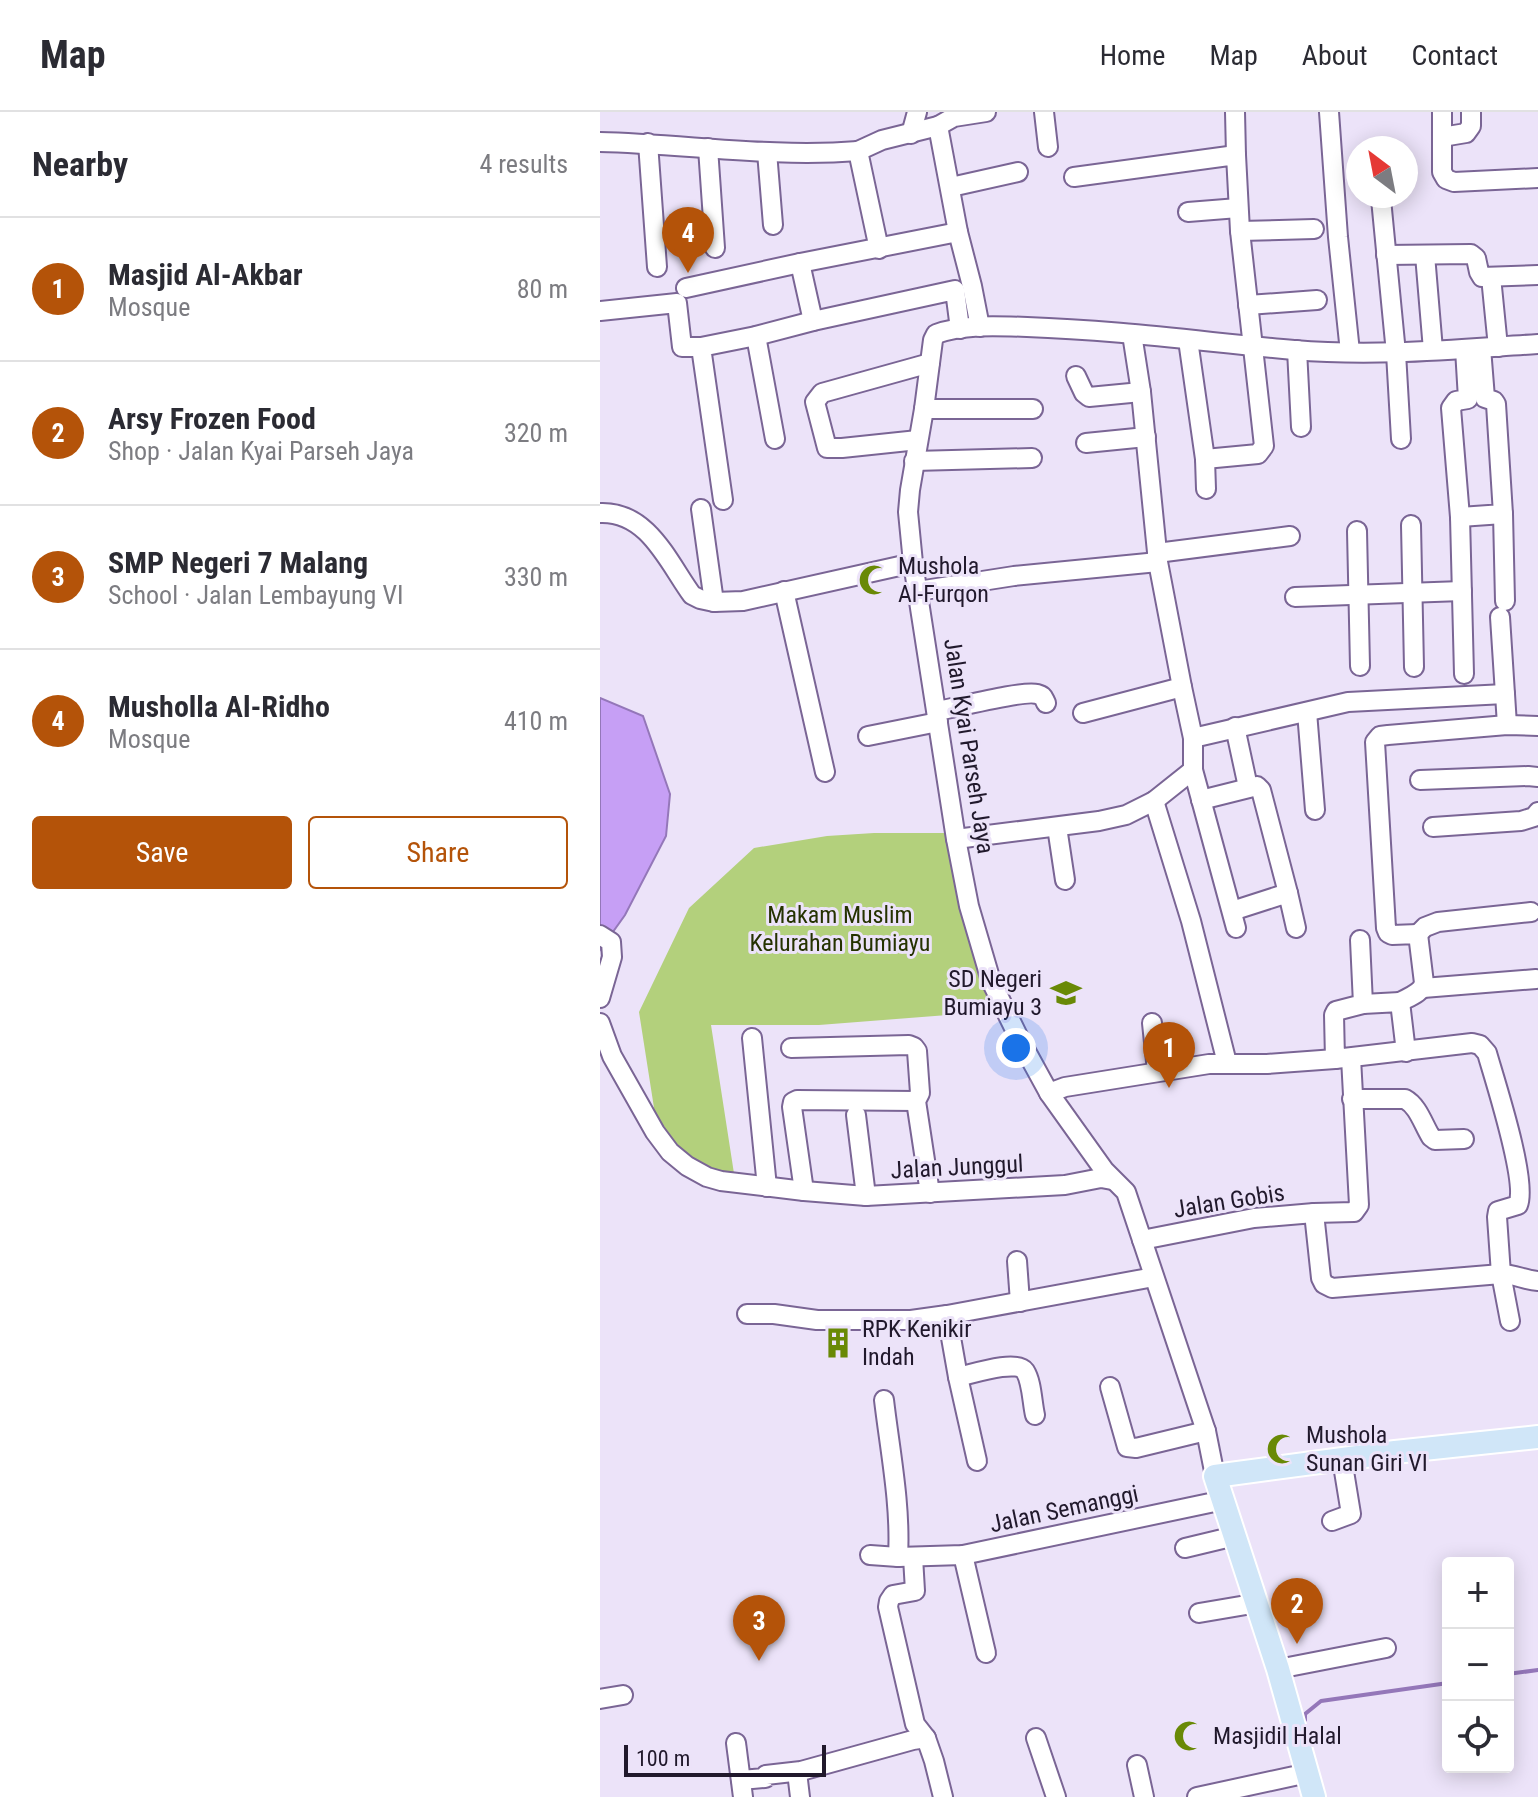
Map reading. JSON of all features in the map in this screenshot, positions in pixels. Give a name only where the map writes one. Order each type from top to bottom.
[{"type":"main road","points":[[1215,1476],[1538,1437]]},
{"type":"main road","name":"Jalan Kyai Parseh Jaya","points":[[1215,1476],[1258,1603],[1314,1797]]},
{"type":"street","points":[[911,134],[917,112]]},
{"type":"street","points":[[600,142],[767,152],[858,151],[882,140],[938,126],[954,117],[986,112]]},
{"type":"street","points":[[1044,112],[1048,147]]},
{"type":"street","points":[[1205,459],[1258,454],[1264,446],[1238,208],[1235,112],[1242,112]]},
{"type":"street","points":[[1329,112],[1350,352]]},
{"type":"street","points":[[1442,112],[1442,172],[1446,179],[1538,178]]},
{"type":"street","points":[[1442,137],[1466,133],[1471,126],[1471,112]]},
{"type":"street","points":[[938,126],[958,232],[963,288],[960,329]]},
{"type":"street","points":[[648,143],[657,267]]},
{"type":"street","points":[[708,148],[715,248]]},
{"type":"street","points":[[858,151],[879,249]]},
{"type":"street","points":[[767,152],[773,225]]},
{"type":"street","points":[[1074,177],[1236,155]]},
{"type":"street","points":[[951,187],[1018,172]]},
{"type":"street","points":[[1188,212],[1238,208]]},
{"type":"street","points":[[1382,208],[1401,439]]},
{"type":"street","points":[[1240,231],[1314,229]]},
{"type":"street","points":[[686,288],[958,232]]},
{"type":"street","points":[[1386,255],[1472,255],[1477,260],[1480,275],[1485,278],[1538,275]]},
{"type":"street","points":[[1425,255],[1431,356]]},
{"type":"street","points":[[800,263],[813,321]]},
{"type":"street","points":[[1476,398],[1478,352],[1491,277]]},
{"type":"street","points":[[600,311],[677,303],[682,347],[701,347],[963,288]]},
{"type":"street","points":[[963,288],[980,327]]},
{"type":"street","points":[[1248,305],[1317,300]]},
{"type":"street","name":"Jalan Kyai Parseh Jaya","points":[[1215,1476],[1206,1431],[1126,1192],[1112,1180],[1049,1093],[991,981],[969,906],[913,563],[908,512],[933,340],[936,334],[980,327],[1050,328],[1297,350],[1431,356],[1538,344]]},
{"type":"street","points":[[1132,334],[1158,558],[1193,738],[1193,770],[1234,919],[1288,893]]},
{"type":"street","points":[[756,336],[775,439]]},
{"type":"street","points":[[1188,340],[1205,459],[1206,489]]},
{"type":"street","points":[[701,347],[723,500]]},
{"type":"street","points":[[1297,350],[1301,427]]},
{"type":"street","points":[[1478,352],[1515,356]]},
{"type":"street","points":[[918,440],[827,448],[815,402],[822,393],[930,363]]},
{"type":"street","points":[[1076,376],[1089,397],[1141,392]]},
{"type":"street","points":[[1464,674],[1460,517],[1451,408],[1456,401],[1476,398],[1496,404],[1503,514],[1507,725]]},
{"type":"street","points":[[924,409],[1033,409]]},
{"type":"street","points":[[1086,443],[1146,437]]},
{"type":"street","points":[[914,461],[1032,458]]},
{"type":"street","points":[[701,509],[714,602]]},
{"type":"street","points":[[600,513],[611,512],[626,517],[646,530],[661,547],[692,595],[714,602],[756,599],[913,563]]},
{"type":"street","points":[[1460,517],[1503,514]]},
{"type":"street","points":[[1411,525],[1414,667]]},
{"type":"street","points":[[1357,531],[1360,666]]},
{"type":"street","points":[[918,591],[1158,558],[1290,536]]},
{"type":"street","points":[[784,591],[825,772]]},
{"type":"street","points":[[1295,597],[1462,591]]},
{"type":"street","points":[[1083,713],[1182,687]]},
{"type":"street","points":[[868,736],[1033,694],[1039,694],[1046,703]]},
{"type":"street","points":[[1193,738],[1348,702],[1505,694]]},
{"type":"street","points":[[1307,712],[1315,810]]},
{"type":"street","points":[[1531,912],[1438,922],[1425,927],[1418,934],[1388,933],[1375,742],[1380,736],[1388,735],[1507,725],[1538,726]]},
{"type":"street","points":[[1235,727],[1248,787]]},
{"type":"street","points":[[956,839],[1126,815],[1154,801],[1193,770]]},
{"type":"street","points":[[1420,780],[1538,777]]},
{"type":"street","points":[[1201,800],[1248,787],[1257,786],[1261,790],[1296,928]]},
{"type":"street","points":[[1154,801],[1191,921],[1227,1063]]},
{"type":"street","points":[[1433,827],[1521,821],[1534,817],[1538,812]]},
{"type":"street","points":[[1057,827],[1065,880]]},
{"type":"street","points":[[1418,934],[1423,988]]},
{"type":"street","points":[[600,998],[612,957],[606,939]]},
{"type":"street","points":[[1360,940],[1363,1004]]},
{"type":"street","points":[[1314,1213],[1354,1212],[1359,1205],[1352,1099],[1334,1015],[1336,1011],[1363,1004],[1400,1002],[1423,988],[1536,979]]},
{"type":"street","points":[[1400,1002],[1406,1052]]},
{"type":"street","name":"Jalan Junggul","points":[[600,1023],[612,1056],[655,1132],[670,1152],[707,1177],[767,1187],[866,1196],[1065,1185],[1101,1178],[1112,1180]]},
{"type":"street","points":[[1152,1023],[1157,1071]]},
{"type":"street","points":[[752,1038],[767,1187]]},
{"type":"street","points":[[1049,1093],[1065,1087],[1157,1071],[1227,1063],[1343,1059],[1472,1043],[1480,1045],[1487,1053],[1510,1131],[1521,1194],[1518,1205],[1498,1211],[1501,1274],[1510,1321]]},
{"type":"street","points":[[791,1048],[914,1047],[917,1051],[920,1093],[916,1101],[930,1193]]},
{"type":"street","points":[[1352,1099],[1405,1099],[1415,1107],[1435,1140],[1464,1139]]},
{"type":"street","points":[[804,1191],[793,1102],[916,1101]]},
{"type":"street","points":[[856,1115],[866,1196]]},
{"type":"street","name":"Jalan Gobis","points":[[1142,1240],[1254,1218],[1314,1213],[1321,1278],[1324,1284],[1332,1288],[1501,1274],[1514,1274],[1538,1281]]},
{"type":"street","points":[[1017,1261],[1020,1302]]},
{"type":"street","points":[[747,1314],[817,1320],[911,1320],[1154,1277]]},
{"type":"street","points":[[947,1315],[977,1461]]},
{"type":"street","points":[[958,1377],[1018,1366],[1025,1370],[1035,1415]]},
{"type":"street","points":[[1110,1387],[1127,1447],[1136,1448],[1206,1431]]},
{"type":"street","points":[[884,1400],[898,1526],[915,1591],[893,1595],[888,1607],[915,1724],[926,1738],[943,1797]]},
{"type":"street","points":[[1332,1521],[1350,1516],[1351,1512],[1342,1459]]},
{"type":"street","name":"Jalan Semanggi","points":[[870,1555],[963,1555],[1224,1500]]},
{"type":"street","points":[[1185,1548],[1235,1536]]},
{"type":"street","points":[[963,1555],[986,1653]]},
{"type":"street","points":[[1199,1613],[1258,1603]]},
{"type":"street","points":[[1278,1669],[1386,1648]]},
{"type":"street","points":[[600,1699],[623,1695]]},
{"type":"street","points":[[736,1743],[742,1789],[766,1775],[780,1772],[799,1784],[913,1740],[926,1738]]},
{"type":"street","points":[[1036,1738],[1056,1797]]},
{"type":"street","points":[[1137,1765],[1144,1797]]},
{"type":"street","points":[[1197,1797],[1308,1773]]},
{"type":"green space","name":"Makam Muslim Kelurahan Bumiayu","points":[[950,833],[999,1011],[819,1025],[711,1025],[735,1180],[695,1167],[657,1127],[639,1012],[689,908],[754,848],[827,836]]},
{"type":"shaded area","points":[[600,698],[643,716],[670,794],[666,836],[625,915],[600,950]]},
{"type":"waterway","points":[[1514,1673],[1538,1670]]},
{"type":"waterway","points":[[1305,1720],[1305,1714],[1321,1701],[1442,1684]]},
{"type":"place","name":"Musholla Al-Ridho","points":[[688,273]]},
{"type":"place","name":"Mushola Al-Furqon","points":[[874,580]]},
{"type":"place","name":"SD Negeri Bumiayu 3","points":[[1066,993]]},
{"type":"place","name":"Masjid Al-Akbar","points":[[1169,1088]]},
{"type":"place","name":"RPK Kenikir Indah","points":[[838,1343]]},
{"type":"place","name":"Mushola Sunan Giri VI","points":[[1282,1449]]},
{"type":"place","name":"Arsy Frozen Food","points":[[1297,1644]]},
{"type":"place","name":"SMP Negeri 7 Malang","points":[[759,1661]]},
{"type":"place","name":"Masjidil Halal","points":[[1189,1736]]}]
